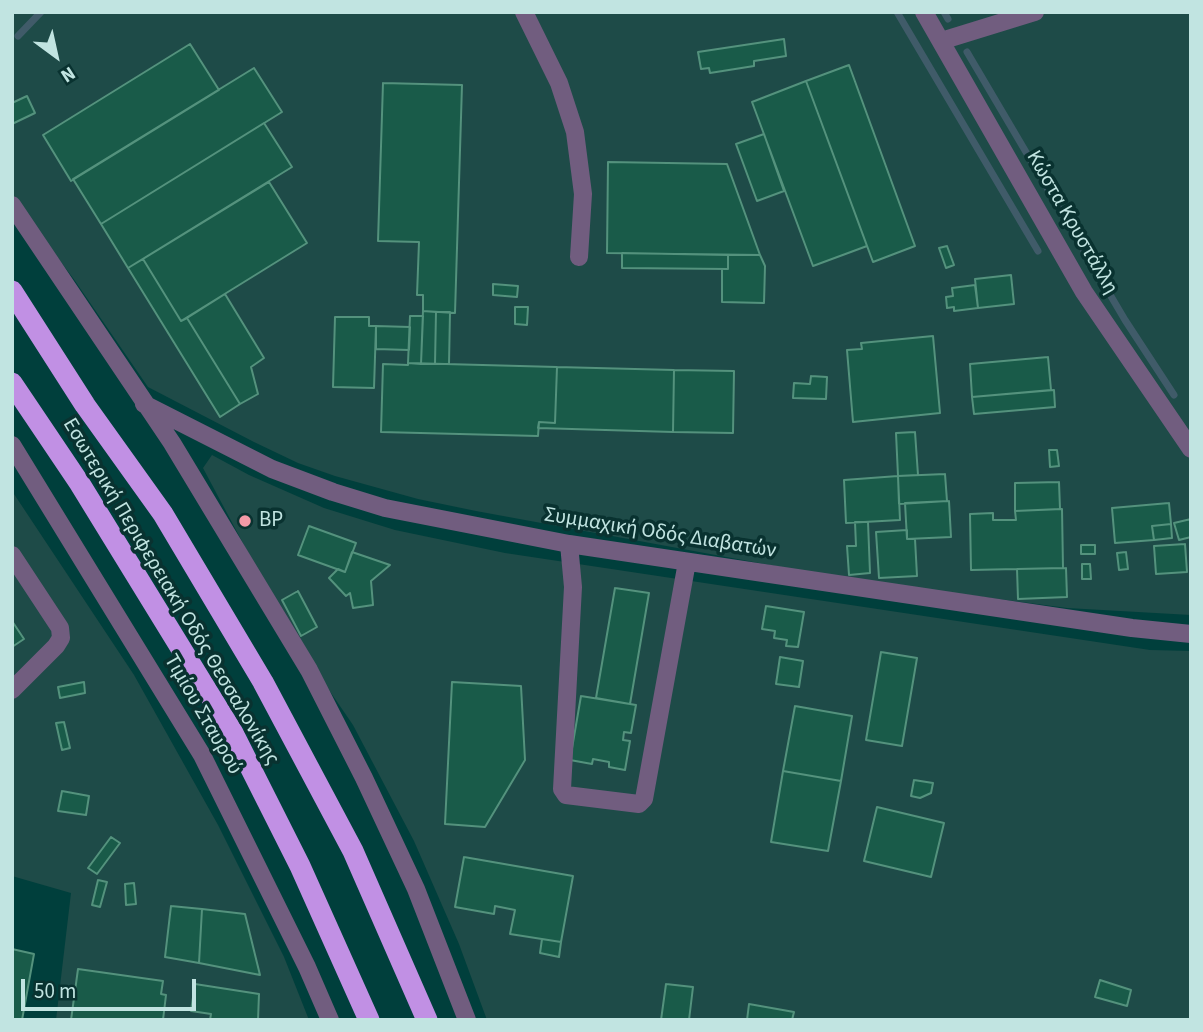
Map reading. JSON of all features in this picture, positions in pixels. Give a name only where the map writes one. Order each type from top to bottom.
[{"type":"highway","name":"Εσωτερική Περιφερειακή Οδός Θεσσαλονίκης","points":[[12,291],[85,405],[163,514],[263,682],[353,850],[427,1020]]},
{"type":"highway","name":"Εσωτερική Περιφερειακή Οδός Θεσσαλονίκης","points":[[12,383],[80,484],[233,733],[300,866],[369,1020]]},
{"type":"street","points":[[524,12],[559,83],[576,132],[583,194],[579,257]]},
{"type":"street","name":"Κώστα Κρυστάλλη","points":[[924,12],[1084,292],[1191,449]]},
{"type":"street","points":[[941,41],[1035,12]]},
{"type":"street","points":[[12,205],[172,443],[309,670],[416,889],[467,1020]]},
{"type":"street","name":"Συμμαχική Οδός Διαβατών","points":[[144,404],[272,469],[333,492],[408,513],[569,544],[1132,628],[1191,634]]},
{"type":"street","name":"Τιμίου Σταυρού","points":[[12,445],[202,755],[307,967],[330,1020]]},
{"type":"street","points":[[569,544],[573,587],[562,789],[566,795],[639,804],[644,799],[687,562]]},
{"type":"street","points":[[12,555],[60,628],[61,638],[12,690]]},
{"type":"shaded area","points":[[12,12],[1191,12],[1191,615],[1067,608],[931,590],[808,572],[476,511],[418,499],[335,476],[298,463],[254,442],[148,387],[73,278],[12,197]]},
{"type":"shaded area","points":[[212,455],[249,475],[324,508],[395,530],[505,553],[1150,650],[1191,651],[1191,1020],[487,1020],[459,944],[414,841],[353,725],[294,639],[203,468]]},
{"type":"shaded area","points":[[12,491],[134,675],[218,825],[284,957],[309,1020],[56,1020],[71,893],[12,876]]},
{"type":"building","points":[[784,39],[786,56],[754,61],[754,66],[710,73],[709,68],[701,69],[698,52]]},
{"type":"building","points":[[190,44],[219,90],[71,181],[43,135]]},
{"type":"building","points":[[849,65],[915,246],[873,262],[806,81]]},
{"type":"building","points":[[254,68],[282,112],[101,224],[73,179]]},
{"type":"building","points":[[806,81],[867,246],[813,266],[752,102]]},
{"type":"building","points":[[383,83],[462,85],[455,313],[423,311],[423,295],[417,295],[419,242],[378,241]]},
{"type":"building","points":[[27,96],[35,113],[12,124],[12,103]]},
{"type":"building","points":[[264,123],[292,167],[128,268],[101,224]]},
{"type":"building","points":[[764,134],[784,191],[757,201],[736,144]]},
{"type":"building","points":[[608,162],[727,164],[760,255],[607,253]]},
{"type":"building","points":[[269,182],[307,243],[181,321],[143,259]]},
{"type":"building","points":[[947,246],[954,265],[946,268],[939,248]]},
{"type":"building","points":[[622,253],[728,255],[728,269],[622,268]]},
{"type":"building","points":[[728,255],[760,255],[765,266],[764,303],[722,302],[722,269],[728,269]]},
{"type":"building","points":[[143,259],[181,321],[187,318],[240,404],[220,417],[128,268]]},
{"type":"building","points":[[1011,275],[1014,304],[978,308],[975,279]]},
{"type":"building","points":[[493,284],[518,286],[517,297],[493,295]]},
{"type":"building","points":[[975,285],[978,308],[954,311],[954,307],[947,308],[946,297],[953,296],[952,288]]},
{"type":"building","points":[[225,294],[264,358],[251,367],[258,394],[240,404],[187,318]]},
{"type":"building","points":[[515,307],[528,307],[527,325],[515,324]]},
{"type":"building","points":[[423,311],[436,312],[435,364],[421,364]]},
{"type":"building","points":[[436,312],[450,312],[449,364],[435,364]]},
{"type":"building","points":[[410,316],[423,316],[421,364],[408,363]]},
{"type":"building","points":[[335,317],[369,317],[369,326],[376,326],[374,388],[333,387]]},
{"type":"building","points":[[376,326],[410,327],[409,350],[376,349]]},
{"type":"building","points":[[933,336],[940,413],[853,422],[847,350],[862,349],[861,343]]},
{"type":"building","points":[[1048,357],[1051,390],[972,397],[970,364]]},
{"type":"building","points":[[383,364],[557,367],[555,423],[539,422],[538,436],[381,432]]},
{"type":"building","points":[[557,367],[674,370],[673,432],[538,428],[539,422],[555,423]]},
{"type":"building","points":[[674,370],[734,371],[733,433],[673,432]]},
{"type":"building","points":[[811,376],[827,377],[826,399],[793,398],[794,383],[810,384]]},
{"type":"building","points":[[1054,390],[1055,407],[974,414],[972,397]]},
{"type":"building","points":[[915,432],[918,475],[898,476],[896,433]]},
{"type":"building","points":[[1049,450],[1057,450],[1059,466],[1050,467]]},
{"type":"building","points":[[945,474],[947,501],[899,504],[898,476]]},
{"type":"building","points":[[898,476],[900,520],[846,523],[844,480]]},
{"type":"building","points":[[1059,482],[1060,509],[1015,511],[1015,483]]},
{"type":"building","points":[[949,501],[951,537],[907,539],[905,503]]},
{"type":"building","points":[[1169,503],[1171,524],[1152,526],[1154,540],[1115,543],[1112,508]]},
{"type":"building","points":[[1062,509],[1063,568],[971,570],[970,514],[993,513],[993,520],[1016,520],[1015,511]]},
{"type":"building","points":[[1191,519],[1191,537],[1179,540],[1174,523]]},
{"type":"building","points":[[855,522],[868,522],[870,573],[849,575],[847,546],[856,546]]},
{"type":"building","points":[[1171,524],[1172,538],[1154,540],[1152,526]]},
{"type":"building","points":[[309,526],[356,543],[345,572],[298,555]]},
{"type":"building","points":[[907,530],[907,539],[915,539],[917,576],[879,578],[876,532]]},
{"type":"building","points":[[1185,544],[1187,572],[1156,574],[1154,546]]},
{"type":"building","points":[[1081,545],[1095,545],[1095,554],[1081,554]]},
{"type":"building","points":[[352,552],[390,565],[371,581],[373,605],[353,608],[350,593],[346,596],[329,578],[338,569],[345,572]]},
{"type":"building","points":[[1126,552],[1128,569],[1119,570],[1117,553]]},
{"type":"building","points":[[1082,564],[1090,564],[1091,579],[1082,579]]},
{"type":"building","points":[[1066,568],[1067,597],[1018,599],[1017,569]]},
{"type":"building","points":[[615,588],[649,593],[630,704],[596,698]]},
{"type":"building","points":[[298,591],[317,627],[301,636],[282,600]]},
{"type":"building","points":[[766,606],[804,612],[798,647],[786,646],[787,640],[774,638],[775,631],[762,629]]},
{"type":"building","points":[[12,621],[24,639],[12,647]]},
{"type":"building","points":[[881,652],[917,658],[902,746],[866,740]]},
{"type":"building","points":[[780,657],[803,661],[799,687],[776,684]]},
{"type":"building","points":[[84,682],[85,693],[60,698],[58,687]]},
{"type":"building","points":[[452,682],[521,686],[525,760],[485,827],[445,824]]},
{"type":"building","points":[[581,696],[636,705],[631,733],[624,732],[623,740],[630,741],[625,770],[609,767],[609,762],[593,759],[592,764],[570,760]]},
{"type":"building","points":[[795,706],[852,716],[841,781],[783,771]]},
{"type":"building","points":[[64,722],[70,748],[62,750],[56,723]]},
{"type":"building","points":[[783,771],[841,781],[828,851],[771,842]]},
{"type":"building","points":[[914,780],[933,783],[931,793],[920,798],[911,796]]},
{"type":"building","points":[[62,791],[89,796],[86,815],[58,811]]},
{"type":"building","points":[[877,807],[944,823],[931,877],[864,861]]},
{"type":"building","points":[[111,837],[120,843],[97,874],[88,868]]},
{"type":"building","points":[[464,857],[573,876],[561,942],[510,934],[515,910],[495,906],[494,914],[455,907]]},
{"type":"building","points":[[98,880],[107,882],[100,907],[92,905]]},
{"type":"building","points":[[134,883],[136,904],[126,905],[125,884]]},
{"type":"building","points":[[171,906],[202,909],[199,963],[165,957]]},
{"type":"building","points":[[202,909],[245,914],[260,975],[199,963]]},
{"type":"building","points":[[542,939],[561,942],[559,957],[540,953]]},
{"type":"building","points":[[12,949],[34,954],[22,1020],[12,1020]]},
{"type":"building","points":[[78,969],[163,981],[161,994],[166,995],[163,1020],[71,1020]]},
{"type":"building","points":[[1100,980],[1131,990],[1127,1006],[1095,997]]},
{"type":"building","points":[[195,984],[259,994],[258,1020],[210,1020],[211,1014],[191,1011]]},
{"type":"building","points":[[666,984],[693,987],[689,1020],[661,1020]]},
{"type":"building","points":[[749,1004],[794,1012],[792,1020],[747,1020]]},
{"type":"waterway","points":[[18,36],[41,12]]},
{"type":"waterway","points":[[897,12],[1038,251]]},
{"type":"waterway","points":[[944,12],[948,19]]},
{"type":"waterway","points":[[967,52],[1125,320],[1174,395]]},
{"type":"place","name":"BP","points":[[245,521]]}]
